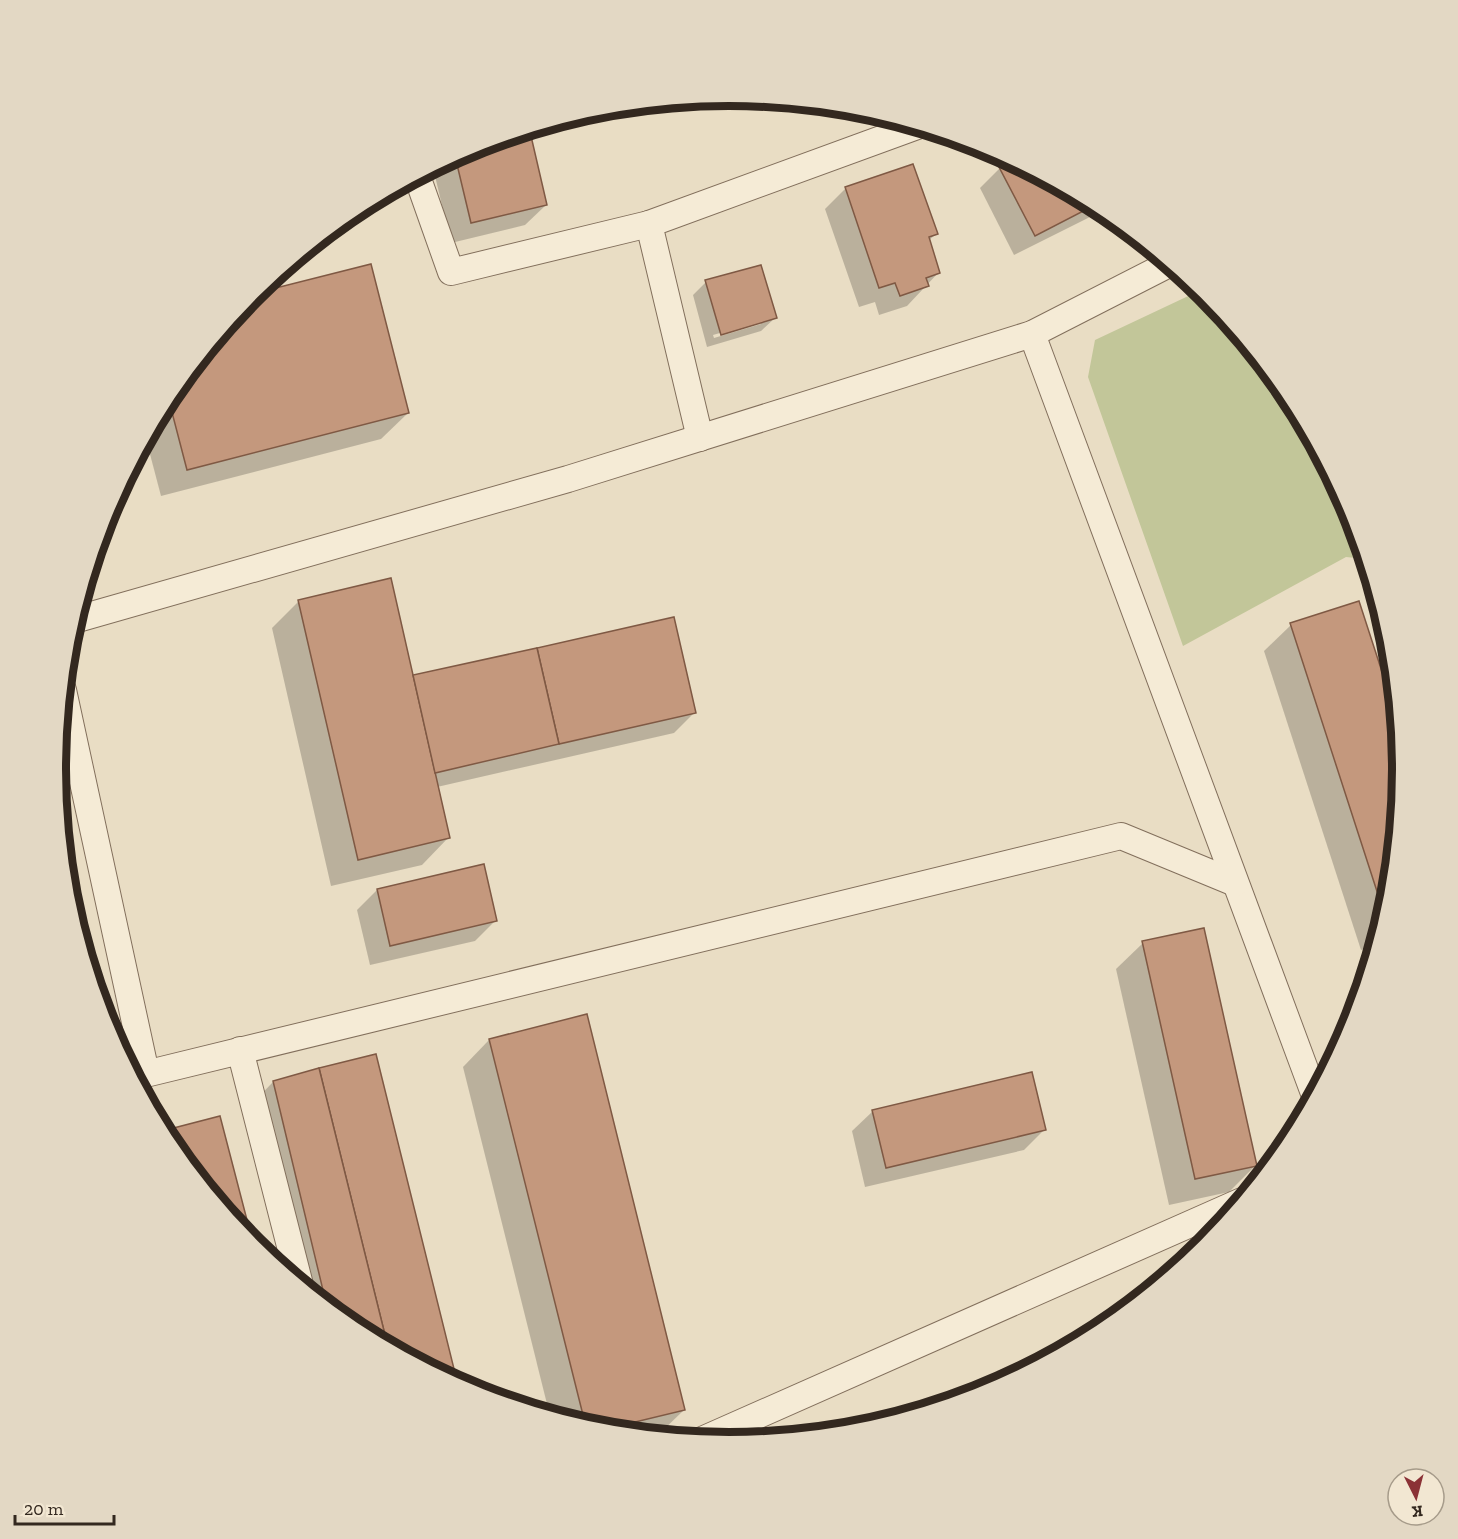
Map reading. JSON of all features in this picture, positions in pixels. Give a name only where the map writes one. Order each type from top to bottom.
[{"type":"street","points":[[420,184],[451,272],[649,224],[905,130]]},
{"type":"street","points":[[649,224],[700,438]]},
{"type":"street","points":[[84,617],[568,479],[1032,334],[1162,268]]},
{"type":"street","points":[[1032,334],[1311,1086]]},
{"type":"street","points":[[68,716],[140,1073]]},
{"type":"street","points":[[141,1075],[1121,836],[1235,883]]},
{"type":"street","points":[[240,1050],[297,1272]]},
{"type":"street","points":[[721,1432],[1226,1208]]},
{"type":"green space","points":[[1191,295],[1227,332],[1280,401],[1324,476],[1358,558],[1346,557],[1183,646],[1088,377],[1095,340]]},
{"type":"building","points":[[531,137],[547,205],[471,223],[457,165]]},
{"type":"building","points":[[913,164],[938,234],[929,237],[940,273],[926,278],[929,286],[900,296],[895,283],[879,288],[845,187]]},
{"type":"building","points":[[1002,166],[1022,175],[1085,210],[1035,236],[999,167]]},
{"type":"building","points":[[371,264],[409,413],[187,470],[172,411],[203,366],[231,332],[273,289]]},
{"type":"building","points":[[761,265],[777,318],[721,335],[705,280]]},
{"type":"building","points":[[391,578],[450,838],[358,860],[298,600]]},
{"type":"building","points":[[1359,601],[1386,685],[1391,726],[1391,813],[1379,898],[1290,623]]},
{"type":"building","points":[[674,617],[696,713],[559,744],[537,648]]},
{"type":"building","points":[[537,648],[559,744],[435,773],[413,675]]},
{"type":"building","points":[[484,864],[497,921],[390,946],[377,889]]},
{"type":"building","points":[[1204,928],[1257,1166],[1195,1179],[1142,941]]},
{"type":"building","points":[[587,1014],[685,1410],[626,1424],[583,1416],[489,1039]]},
{"type":"building","points":[[376,1054],[455,1373],[385,1337],[319,1068]]},
{"type":"building","points":[[319,1068],[385,1337],[324,1294],[273,1081]]},
{"type":"building","points":[[1032,1072],[1046,1130],[886,1168],[872,1110]]},
{"type":"building","points":[[220,1116],[248,1226],[203,1173],[172,1128]]}]
